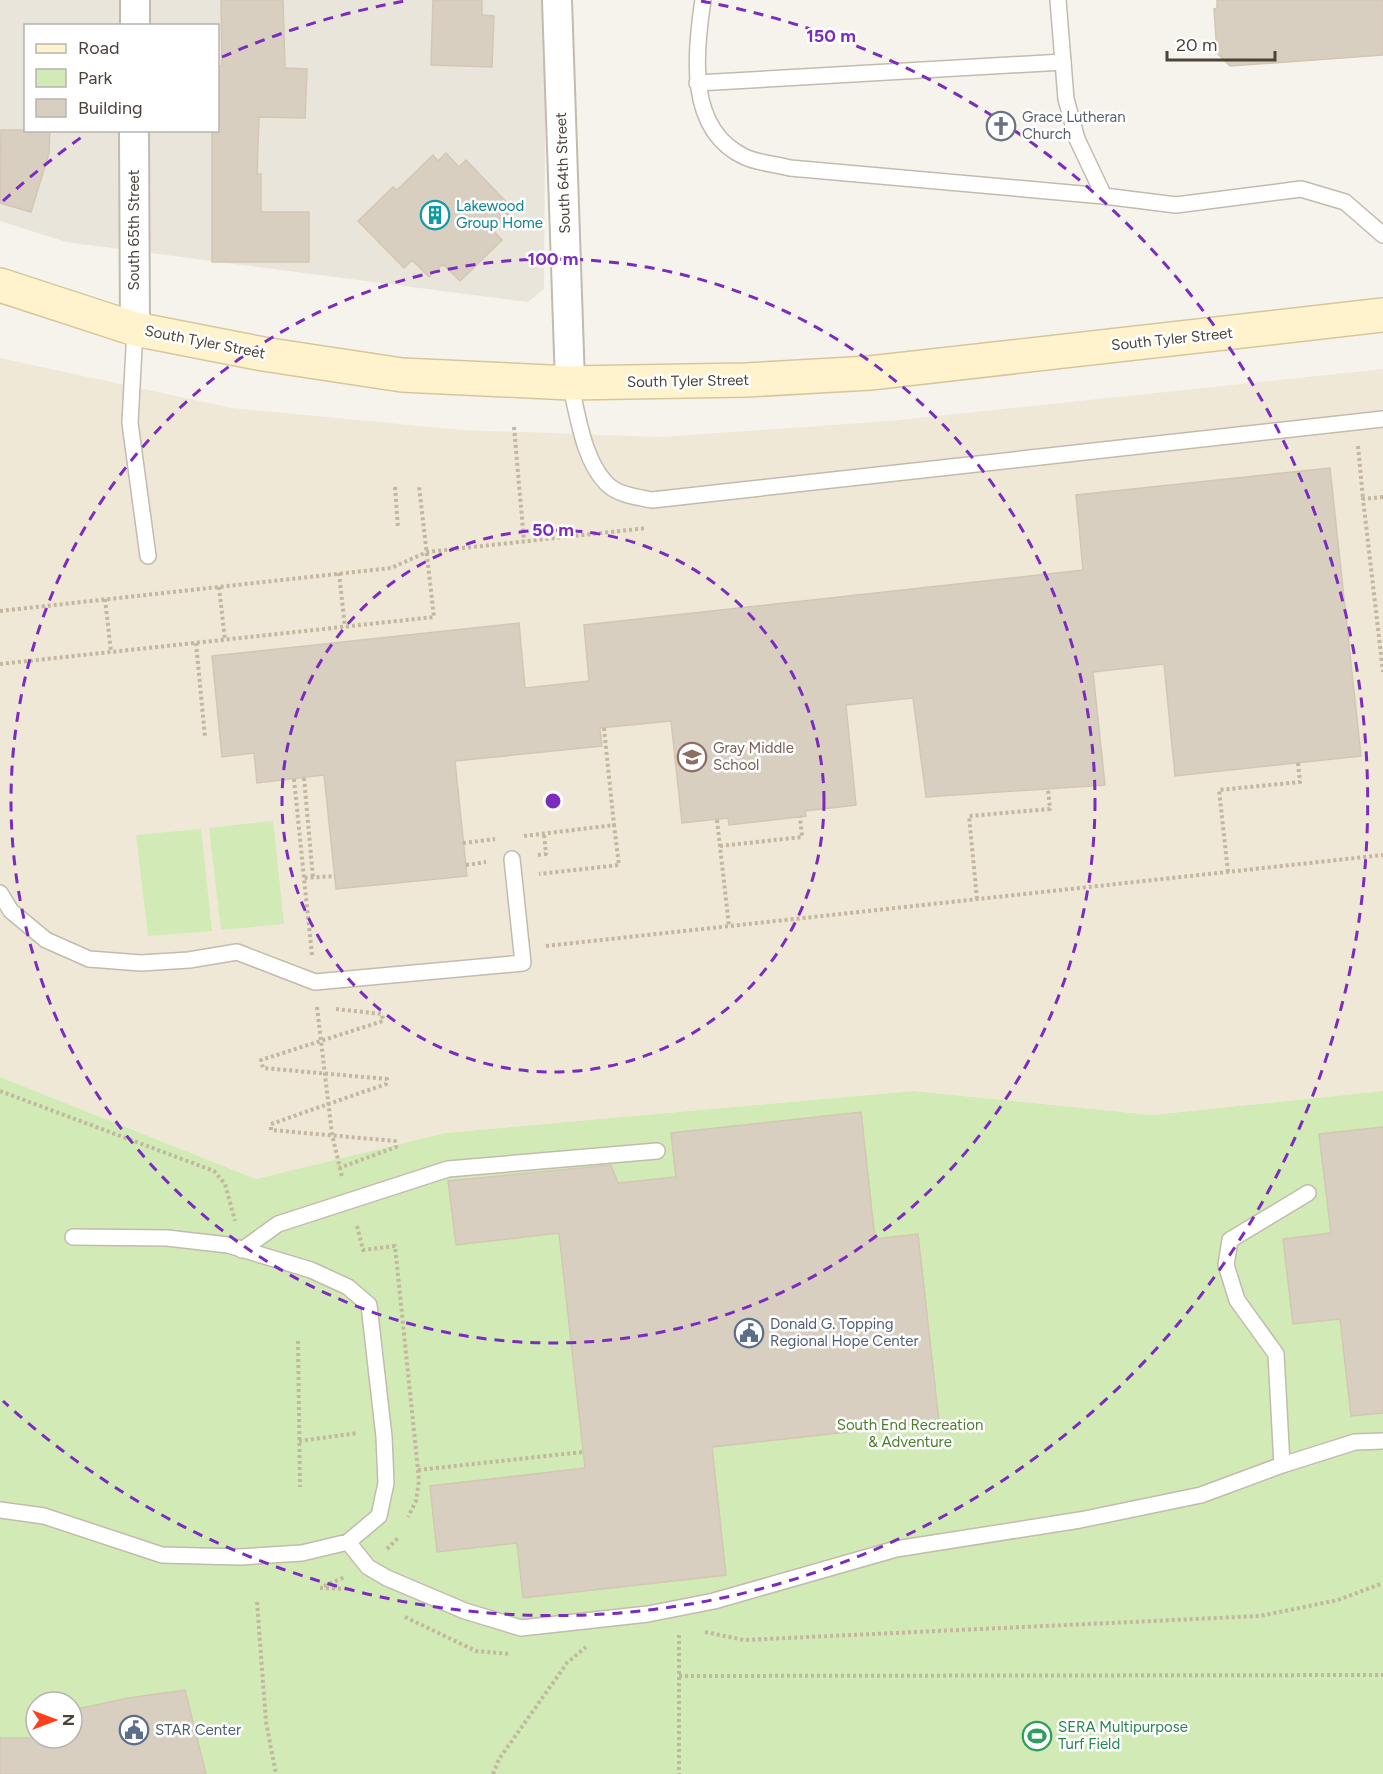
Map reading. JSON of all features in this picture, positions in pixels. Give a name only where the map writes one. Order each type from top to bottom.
[{"type":"street","points":[[135,0],[135,24]]},
{"type":"street","name":"South 64th Street","points":[[557,0],[570,383]]},
{"type":"street","name":"South 65th Street","points":[[134,132],[135,329]]},
{"type":"street","name":"South Tyler Street","points":[[0,285],[135,329],[263,354],[402,375],[570,383],[746,380],[870,373],[1383,315]]},
{"type":"lane","points":[[703,0],[698,33],[697,83],[710,123],[723,144],[746,158],[790,168],[1104,196],[1176,205],[1301,189],[1345,202],[1383,235]]},
{"type":"lane","points":[[1058,0],[1066,99],[1077,139],[1104,196]]},
{"type":"lane","points":[[697,83],[1064,62]]},
{"type":"lane","points":[[135,329],[130,423],[148,556]]},
{"type":"lane","points":[[570,383],[591,462],[608,485],[628,495],[652,500],[1383,419]]},
{"type":"lane","points":[[0,893],[11,911],[46,940],[89,959],[141,963],[189,960],[237,952],[315,982],[523,963],[512,859]]},
{"type":"lane","points":[[242,1250],[278,1224],[448,1169],[657,1151]]},
{"type":"lane","points":[[1282,1465],[1276,1354],[1237,1300],[1226,1265],[1230,1240],[1308,1193]]},
{"type":"lane","points":[[0,1510],[44,1515],[162,1555],[240,1557],[302,1553],[348,1542],[379,1516],[386,1483],[382,1420],[369,1305],[348,1287],[311,1270],[242,1250],[167,1238],[73,1237]]},
{"type":"lane","points":[[348,1542],[368,1567],[387,1578],[465,1611],[521,1628],[648,1614],[714,1601],[896,1549],[1080,1520],[1201,1495],[1282,1465],[1355,1442],[1383,1441]]},
{"type":"path","points":[[1355,422],[1383,672]]},
{"type":"path","points":[[514,427],[524,541]]},
{"type":"path","points":[[0,664],[434,617],[419,486]]},
{"type":"path","points":[[395,487],[398,528]]},
{"type":"path","points":[[1363,499],[1383,497]]},
{"type":"path","points":[[0,611],[391,568],[427,552]]},
{"type":"path","points":[[339,573],[345,627]]},
{"type":"path","points":[[219,586],[225,640]]},
{"type":"path","points":[[105,599],[111,652]]},
{"type":"path","points":[[196,643],[205,736]]},
{"type":"path","points":[[514,877],[619,865],[604,728]]},
{"type":"path","points":[[1228,872],[1219,790],[1300,782],[1298,763]]},
{"type":"path","points":[[304,778],[313,878]]},
{"type":"path","points":[[294,779],[317,1007],[333,1134],[342,1178]]},
{"type":"path","points":[[977,899],[969,816],[1050,809],[1048,789]]},
{"type":"path","points":[[720,846],[802,837],[800,817]]},
{"type":"path","points":[[717,820],[729,926]]},
{"type":"path","points":[[521,836],[614,825]]},
{"type":"path","points":[[544,834],[546,854]]},
{"type":"path","points":[[463,843],[498,839]]},
{"type":"path","points":[[522,949],[1383,855]]},
{"type":"path","points":[[466,865],[478,863]]},
{"type":"path","points":[[304,878],[335,876]]},
{"type":"path","points":[[317,1007],[382,1014],[383,1022],[261,1060],[262,1068],[387,1078],[386,1084],[271,1124],[271,1130],[395,1141],[396,1147],[339,1168]]},
{"type":"path","points":[[0,1091],[214,1171],[225,1184],[242,1250]]},
{"type":"path","points":[[298,1341],[300,1487]]},
{"type":"path","points":[[299,1441],[362,1433]]},
{"type":"path","points":[[418,1470],[583,1452]]},
{"type":"path","points":[[320,1588],[348,1576]]},
{"type":"path","points":[[698,1633],[707,1632],[744,1640],[1260,1616],[1338,1600],[1383,1583]]},
{"type":"path","points":[[256,1602],[266,1722],[276,1774]]},
{"type":"path","points":[[668,1636],[688,1634]]},
{"type":"path","points":[[679,1635],[679,1774]]},
{"type":"path","points":[[493,1774],[499,1759],[567,1664],[591,1643]]},
{"type":"path","points":[[679,1676],[1383,1676]]},
{"type":"shaded area","points":[[0,0],[546,0],[544,289],[528,302],[66,242],[0,221]]},
{"type":"shaded area","name":"Gray Middle School","points":[[0,358],[232,408],[462,430],[661,437],[889,421],[1383,369],[1383,1091],[1152,1115],[913,1091],[445,1133],[256,1179],[0,1077]]},
{"type":"green space","points":[[273,821],[284,924],[221,930],[209,828]]},
{"type":"green space","points":[[201,829],[212,931],[148,936],[136,835]]},
{"type":"green space","name":"South End Recreation & Adventure","points":[[0,1077],[256,1179],[445,1133],[913,1091],[1152,1115],[1383,1091],[1383,1774],[0,1774]]},
{"type":"building","points":[[221,0],[283,0],[285,68],[307,69],[305,118],[259,117],[257,174],[261,174],[261,212],[309,212],[309,262],[212,262],[212,132],[219,132],[219,66],[222,66]]},
{"type":"building","points":[[433,0],[482,0],[482,15],[494,16],[492,67],[431,65]]},
{"type":"building","points":[[1217,0],[1383,0],[1383,55],[1230,66],[1217,53],[1214,9],[1217,8]]},
{"type":"building","points":[[1,130],[50,132],[49,153],[31,212],[0,203]]},
{"type":"building","name":"Lakewood Group Home","points":[[446,153],[459,167],[466,160],[513,209],[492,229],[502,240],[460,281],[443,264],[429,277],[412,260],[404,268],[358,221],[393,187],[397,190],[433,155],[438,161]]},
{"type":"building","name":"Gray Middle School","points":[[1330,468],[1361,756],[1175,776],[1164,664],[1093,672],[1105,785],[926,797],[913,698],[846,705],[856,805],[805,811],[806,816],[729,825],[728,818],[682,823],[671,721],[600,728],[602,746],[455,761],[467,876],[336,889],[324,775],[257,783],[254,753],[222,757],[212,656],[519,623],[525,688],[589,681],[584,625],[1083,570],[1076,495]]},
{"type":"building","name":"Donald G. Topping Regional Hope Center","points":[[861,1112],[875,1239],[918,1234],[939,1422],[712,1447],[726,1575],[523,1598],[517,1543],[437,1552],[430,1486],[585,1468],[559,1233],[456,1245],[448,1181],[611,1165],[618,1183],[676,1177],[671,1133]]},
{"type":"building","points":[[1383,1127],[1383,1413],[1351,1416],[1340,1319],[1293,1324],[1283,1239],[1331,1233],[1319,1134]]},
{"type":"building","name":"STAR Center","points":[[185,1690],[206,1774],[0,1774],[0,1738],[24,1738],[24,1750],[84,1750],[84,1707],[128,1698]]},
{"type":"place","name":"Grace Lutheran Church","points":[[1001,126]]},
{"type":"place","name":"Lakewood Group Home","points":[[435,215]]},
{"type":"place","name":"Gray Middle School","points":[[692,757]]},
{"type":"place","name":"Donald G. Topping Regional Hope Center","points":[[749,1333]]},
{"type":"place","name":"STAR Center","points":[[134,1730]]},
{"type":"place","name":"SERA Multipurpose Turf Field","points":[[1037,1736]]}]
